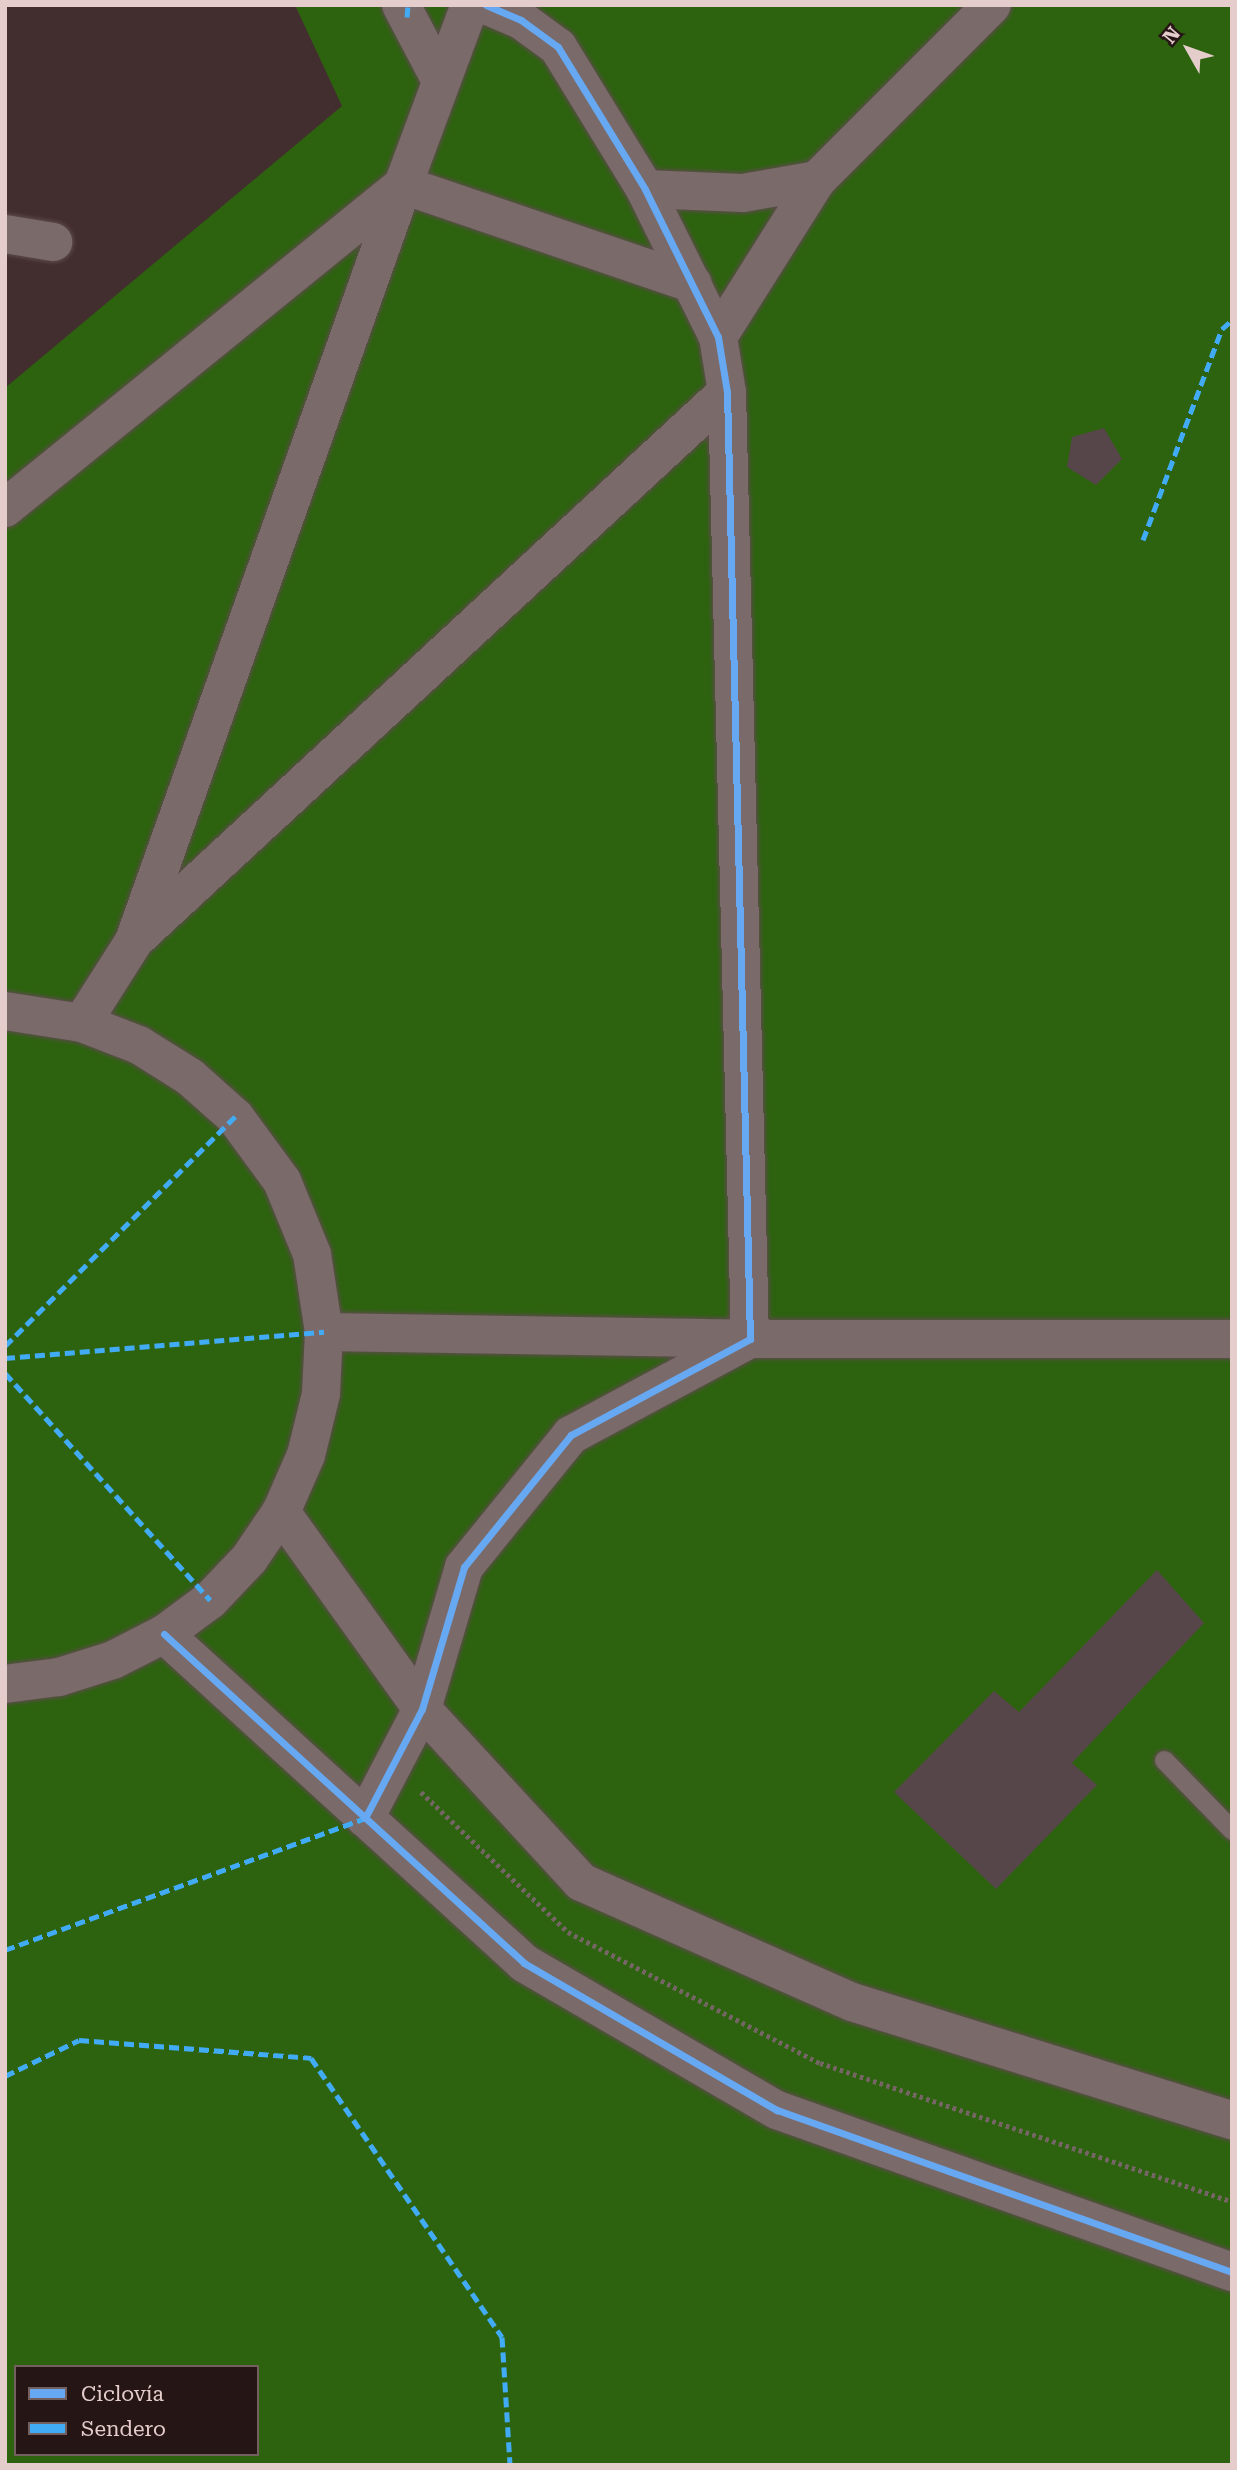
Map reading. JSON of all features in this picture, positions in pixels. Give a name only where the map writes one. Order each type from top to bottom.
[{"type":"street","points":[[401,5],[441,81]]},
{"type":"street","points":[[82,1023],[134,941],[403,185],[470,5]]},
{"type":"street","points":[[486,5],[521,20],[558,47],[645,189],[718,337],[727,393],[750,1339]]},
{"type":"street","points":[[718,337],[817,180],[992,5]]},
{"type":"street","points":[[645,189],[743,193],[817,180]]},
{"type":"street","points":[[403,185],[693,284]]},
{"type":"street","points":[[5,508],[403,185]]},
{"type":"street","points":[[5,234],[53,242]]},
{"type":"street","points":[[134,941],[727,393]]},
{"type":"street","points":[[5,1011],[82,1023],[139,1045],[180,1070],[235,1117],[282,1181],[287,1193],[312,1254],[324,1332],[321,1394],[309,1443],[281,1512],[249,1559],[210,1600],[164,1634],[113,1660],[59,1677],[5,1684]]},
{"type":"street","points":[[324,1332],[750,1339],[1232,1339]]},
{"type":"street","points":[[365,1818],[422,1709],[464,1567],[571,1434],[750,1339]]},
{"type":"street","points":[[281,1512],[422,1709],[581,1882],[852,2002],[1232,2120]]},
{"type":"street","points":[[164,1634],[524,1964],[777,2110],[1232,2272]]},
{"type":"lane","points":[[1164,1760],[1232,1830]]},
{"type":"path","points":[[392,1765],[568,1932],[820,2063],[1232,2202]]},
{"type":"green space","points":[[295,5],[1232,5],[1232,2465],[5,2465],[5,388],[342,106]]},
{"type":"building","points":[[1104,428],[1122,459],[1096,485],[1067,467],[1072,437]]},
{"type":"building","points":[[1157,1570],[1204,1623],[1072,1763],[1097,1785],[996,1889],[894,1792],[994,1691],[1019,1712]]},
{"type":"marked path","points":[[407,17],[408,5]]},
{"type":"marked path","points":[[1143,540],[1222,329],[1232,320]]},
{"type":"marked path","points":[[5,1346],[235,1117]]},
{"type":"marked path","points":[[5,1358],[324,1332]]},
{"type":"marked path","points":[[5,1373],[210,1600]]},
{"type":"marked path","points":[[5,1950],[365,1818]]},
{"type":"marked path","points":[[5,2076],[79,2040],[311,2058],[502,2337],[510,2465]]},
{"type":"cycle path","points":[[365,1818],[422,1709],[464,1567],[571,1435],[750,1339],[727,392],[718,337],[645,189],[558,47],[521,20],[486,5]]},
{"type":"cycle path","points":[[164,1634],[524,1963],[777,2110],[1232,2272]]}]
